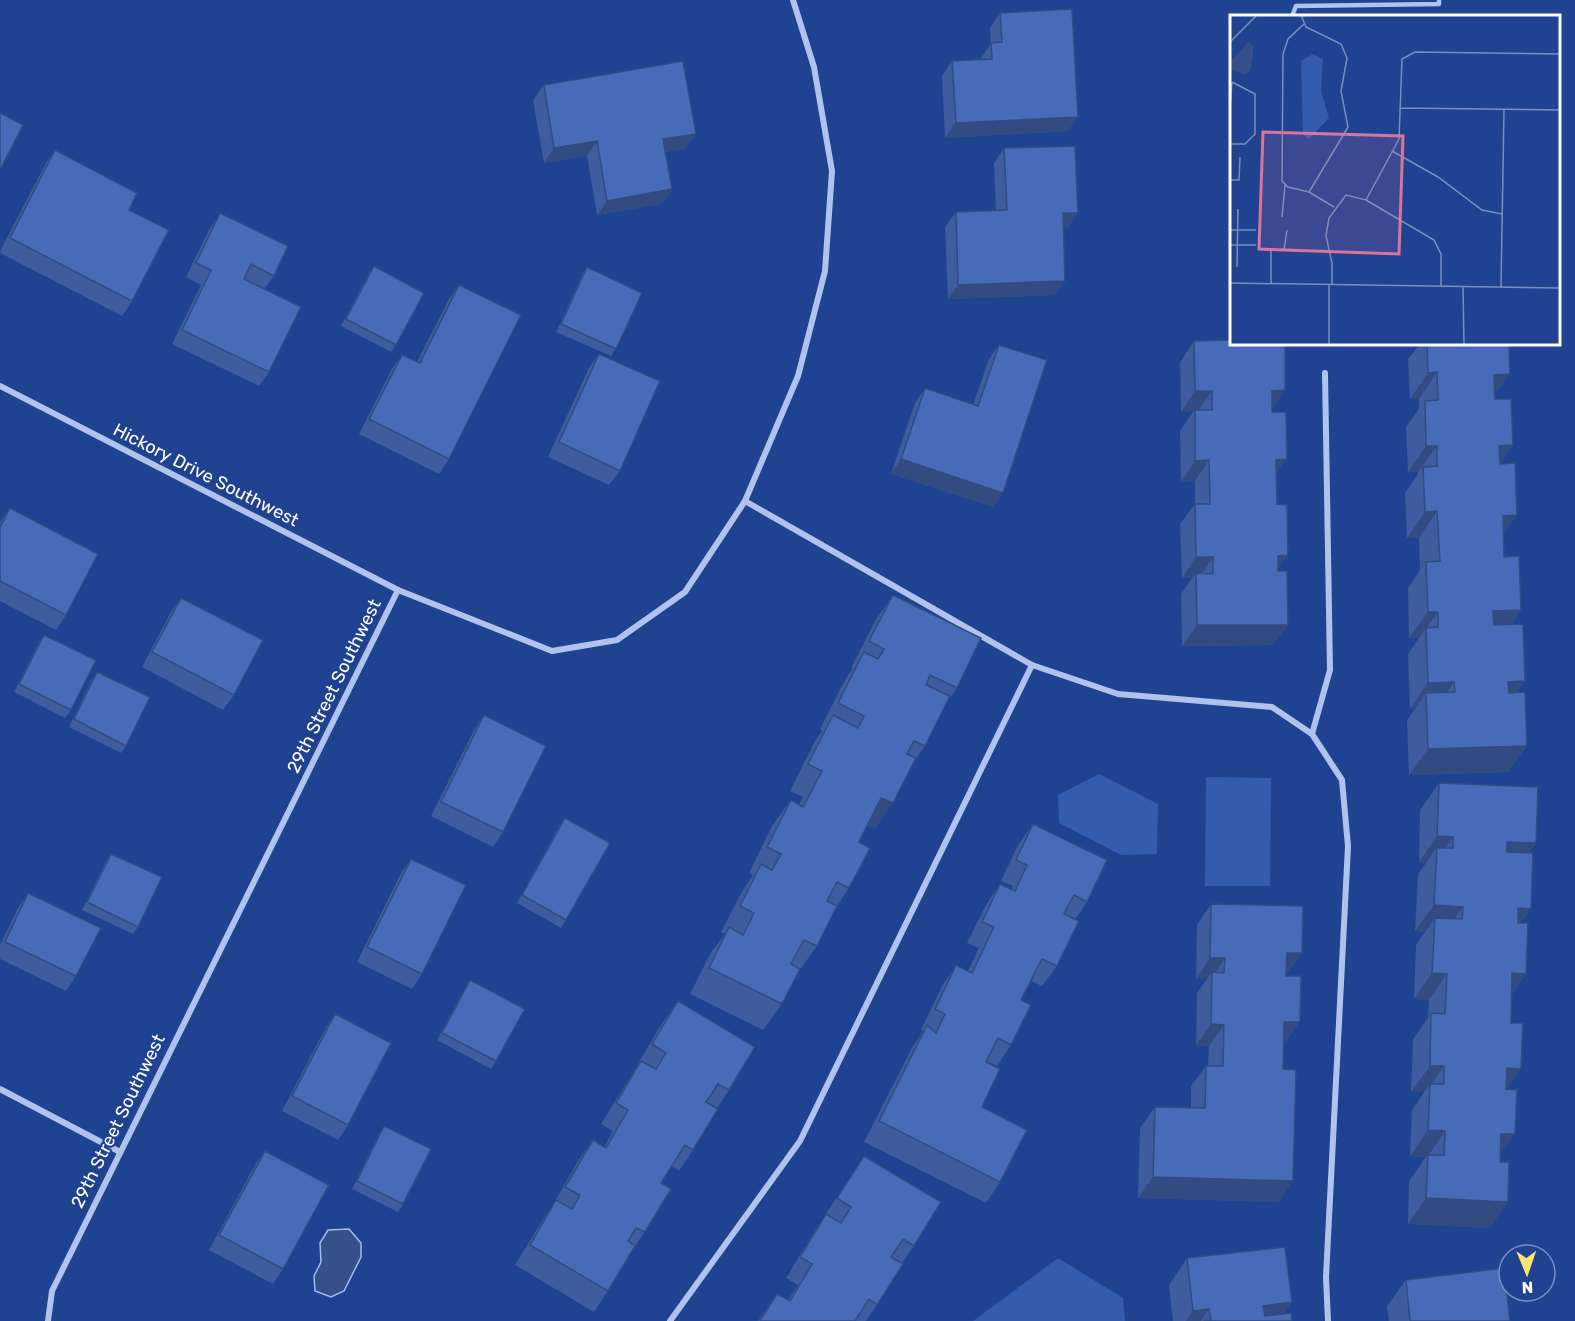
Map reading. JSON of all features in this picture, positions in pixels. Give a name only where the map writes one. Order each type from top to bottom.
[{"type":"street","name":"29th Street Southwest","points":[[48,1321],[51,1291],[398,590],[552,651],[617,639],[685,592],[745,501],[798,376],[825,271],[832,171],[814,67],[794,0]]},
{"type":"street","points":[[1312,734],[1330,670],[1325,373]]},
{"type":"street","name":"Hickory Drive Southwest","points":[[0,386],[398,590]]},
{"type":"street","points":[[745,501],[1032,665],[1118,694],[1272,707],[1312,734],[1342,780],[1348,846],[1326,1277],[1328,1321]]},
{"type":"street","points":[[670,1321],[800,1141],[1032,665]]},
{"type":"street","points":[[0,1089],[120,1152]]},
{"type":"lane","points":[[1292,15],[1296,6],[1439,4],[1439,0]]},
{"type":"shaded area","points":[[1099,774],[1158,804],[1157,854],[1121,855],[1059,823],[1058,795]]},
{"type":"shaded area","points":[[1206,777],[1271,778],[1270,886],[1205,886]]},
{"type":"shaded area","points":[[349,1229],[361,1243],[361,1257],[344,1291],[331,1297],[315,1291],[314,1276],[321,1262],[320,1243],[328,1230]]},
{"type":"shaded area","points":[[1058,1258],[1123,1298],[1125,1321],[973,1321]]},
{"type":"building","points":[[1072,9],[1078,117],[956,123],[952,61],[992,59],[991,43],[1002,42],[1000,13]]},
{"type":"building","points":[[683,61],[696,134],[663,139],[672,189],[607,201],[597,141],[554,148],[544,85]]},
{"type":"building","points":[[0,113],[23,125],[0,170]]},
{"type":"building","points":[[1075,146],[1078,213],[1063,213],[1065,281],[958,285],[956,212],[1007,210],[1004,148]]},
{"type":"building","points":[[55,150],[137,193],[129,210],[169,230],[132,301],[10,238]]},
{"type":"building","points":[[220,213],[288,246],[274,276],[251,264],[244,279],[301,307],[269,372],[182,330],[211,270],[196,263]]},
{"type":"building","points":[[374,266],[424,293],[396,345],[346,319]]},
{"type":"building","points":[[587,267],[642,293],[616,349],[561,324]]},
{"type":"building","points":[[459,285],[521,315],[449,459],[369,419],[402,355],[420,363]]},
{"type":"building","points":[[1230,340],[1230,345],[1285,345],[1285,390],[1272,391],[1272,412],[1286,412],[1287,459],[1276,460],[1277,504],[1287,505],[1288,555],[1278,556],[1278,571],[1287,571],[1288,625],[1197,625],[1196,573],[1213,574],[1213,557],[1196,557],[1195,504],[1210,504],[1209,460],[1195,461],[1195,410],[1212,410],[1212,391],[1195,391],[1194,341]]},
{"type":"building","points":[[999,345],[1047,360],[1003,493],[901,459],[925,388],[978,406]]},
{"type":"building","points":[[1427,345],[1509,345],[1510,374],[1494,375],[1495,399],[1511,399],[1513,445],[1499,446],[1500,464],[1515,463],[1517,515],[1503,516],[1504,557],[1519,556],[1521,610],[1493,611],[1494,625],[1523,624],[1525,681],[1508,682],[1509,693],[1525,692],[1527,746],[1428,749],[1426,693],[1455,692],[1454,682],[1428,683],[1426,628],[1438,627],[1438,612],[1428,612],[1426,562],[1440,561],[1437,511],[1425,512],[1423,467],[1437,466],[1437,446],[1426,446],[1425,401],[1438,400],[1437,372],[1428,373]]},
{"type":"building","points":[[599,354],[660,381],[620,471],[559,442]]},
{"type":"building","points":[[10,508],[98,554],[66,615],[0,581],[0,527]]},
{"type":"building","points":[[893,595],[981,638],[957,688],[930,675],[926,685],[950,696],[925,746],[914,741],[907,754],[916,758],[893,803],[881,798],[859,842],[870,848],[849,888],[837,882],[827,901],[837,906],[817,946],[804,940],[791,964],[800,969],[782,1004],[709,968],[729,927],[743,935],[754,913],[740,906],[761,864],[772,870],[781,854],[767,847],[791,800],[803,807],[822,771],[808,764],[833,715],[858,728],[864,716],[838,703],[864,652],[878,659],[884,649],[869,641]]},
{"type":"building","points":[[181,598],[263,640],[234,695],[152,652]]},
{"type":"building","points":[[44,635],[96,660],[71,710],[19,684]]},
{"type":"building","points":[[97,672],[150,697],[126,746],[74,719]]},
{"type":"building","points":[[484,715],[546,746],[503,832],[441,802]]},
{"type":"building","points":[[1439,783],[1538,787],[1536,843],[1507,842],[1507,852],[1533,853],[1531,909],[1518,908],[1518,923],[1528,923],[1526,974],[1512,973],[1511,1023],[1523,1023],[1521,1069],[1507,1068],[1506,1089],[1517,1090],[1515,1134],[1501,1134],[1500,1162],[1509,1162],[1508,1202],[1426,1198],[1428,1155],[1444,1155],[1445,1131],[1428,1130],[1430,1084],[1444,1084],[1444,1066],[1430,1066],[1431,1013],[1445,1014],[1447,974],[1432,973],[1435,918],[1462,919],[1463,907],[1434,905],[1437,848],[1453,848],[1453,837],[1437,836]]},
{"type":"building","points":[[565,818],[610,843],[566,920],[522,895]]},
{"type":"building","points":[[1033,824],[1107,860],[1087,902],[1074,895],[1064,914],[1079,921],[1057,966],[1042,959],[1021,1000],[1031,1005],[1011,1045],[998,1038],[986,1062],[1000,1069],[982,1107],[1027,1130],[1000,1182],[879,1121],[927,1025],[936,1033],[945,1014],[935,1009],[956,965],[972,973],[994,927],[982,922],[1000,884],[1015,891],[1027,865],[1016,860]]},
{"type":"building","points":[[111,854],[162,877],[138,927],[87,902]]},
{"type":"building","points":[[411,859],[466,885],[422,974],[367,947]]},
{"type":"building","points":[[28,893],[101,928],[76,976],[5,942]]},
{"type":"building","points":[[1211,904],[1303,906],[1302,953],[1287,953],[1286,976],[1301,976],[1300,1022],[1284,1022],[1283,1069],[1296,1070],[1293,1181],[1153,1177],[1155,1107],[1205,1108],[1206,1066],[1223,1066],[1224,1025],[1211,1024],[1212,972],[1224,973],[1225,958],[1210,958]]},
{"type":"building","points":[[470,980],[525,1009],[496,1061],[442,1033]]},
{"type":"building","points":[[678,1001],[755,1047],[729,1090],[718,1084],[706,1102],[718,1109],[693,1150],[685,1145],[661,1183],[671,1189],[645,1232],[636,1228],[628,1241],[635,1246],[608,1291],[530,1245],[556,1200],[572,1209],[580,1195],[565,1187],[593,1140],[606,1148],[628,1110],[616,1103],[641,1061],[656,1069],[666,1053],[652,1044]]},
{"type":"building","points":[[335,1014],[391,1043],[348,1125],[292,1096]]},
{"type":"building","points":[[384,1126],[431,1149],[403,1204],[357,1181]]},
{"type":"building","points":[[265,1151],[329,1185],[283,1269],[219,1235]]},
{"type":"building","points":[[864,1156],[941,1202],[914,1246],[903,1239],[891,1257],[903,1264],[877,1305],[869,1299],[855,1321],[760,1321],[777,1294],[790,1301],[812,1264],[800,1257],[826,1214],[841,1223],[851,1207],[837,1198]]},
{"type":"building","points":[[1285,1247],[1292,1302],[1263,1306],[1265,1316],[1291,1313],[1292,1321],[1204,1321],[1211,1320],[1209,1309],[1193,1311],[1187,1258]]},
{"type":"building","points":[[1497,1269],[1497,1303],[1508,1303],[1510,1321],[1410,1321],[1406,1280]]}]
